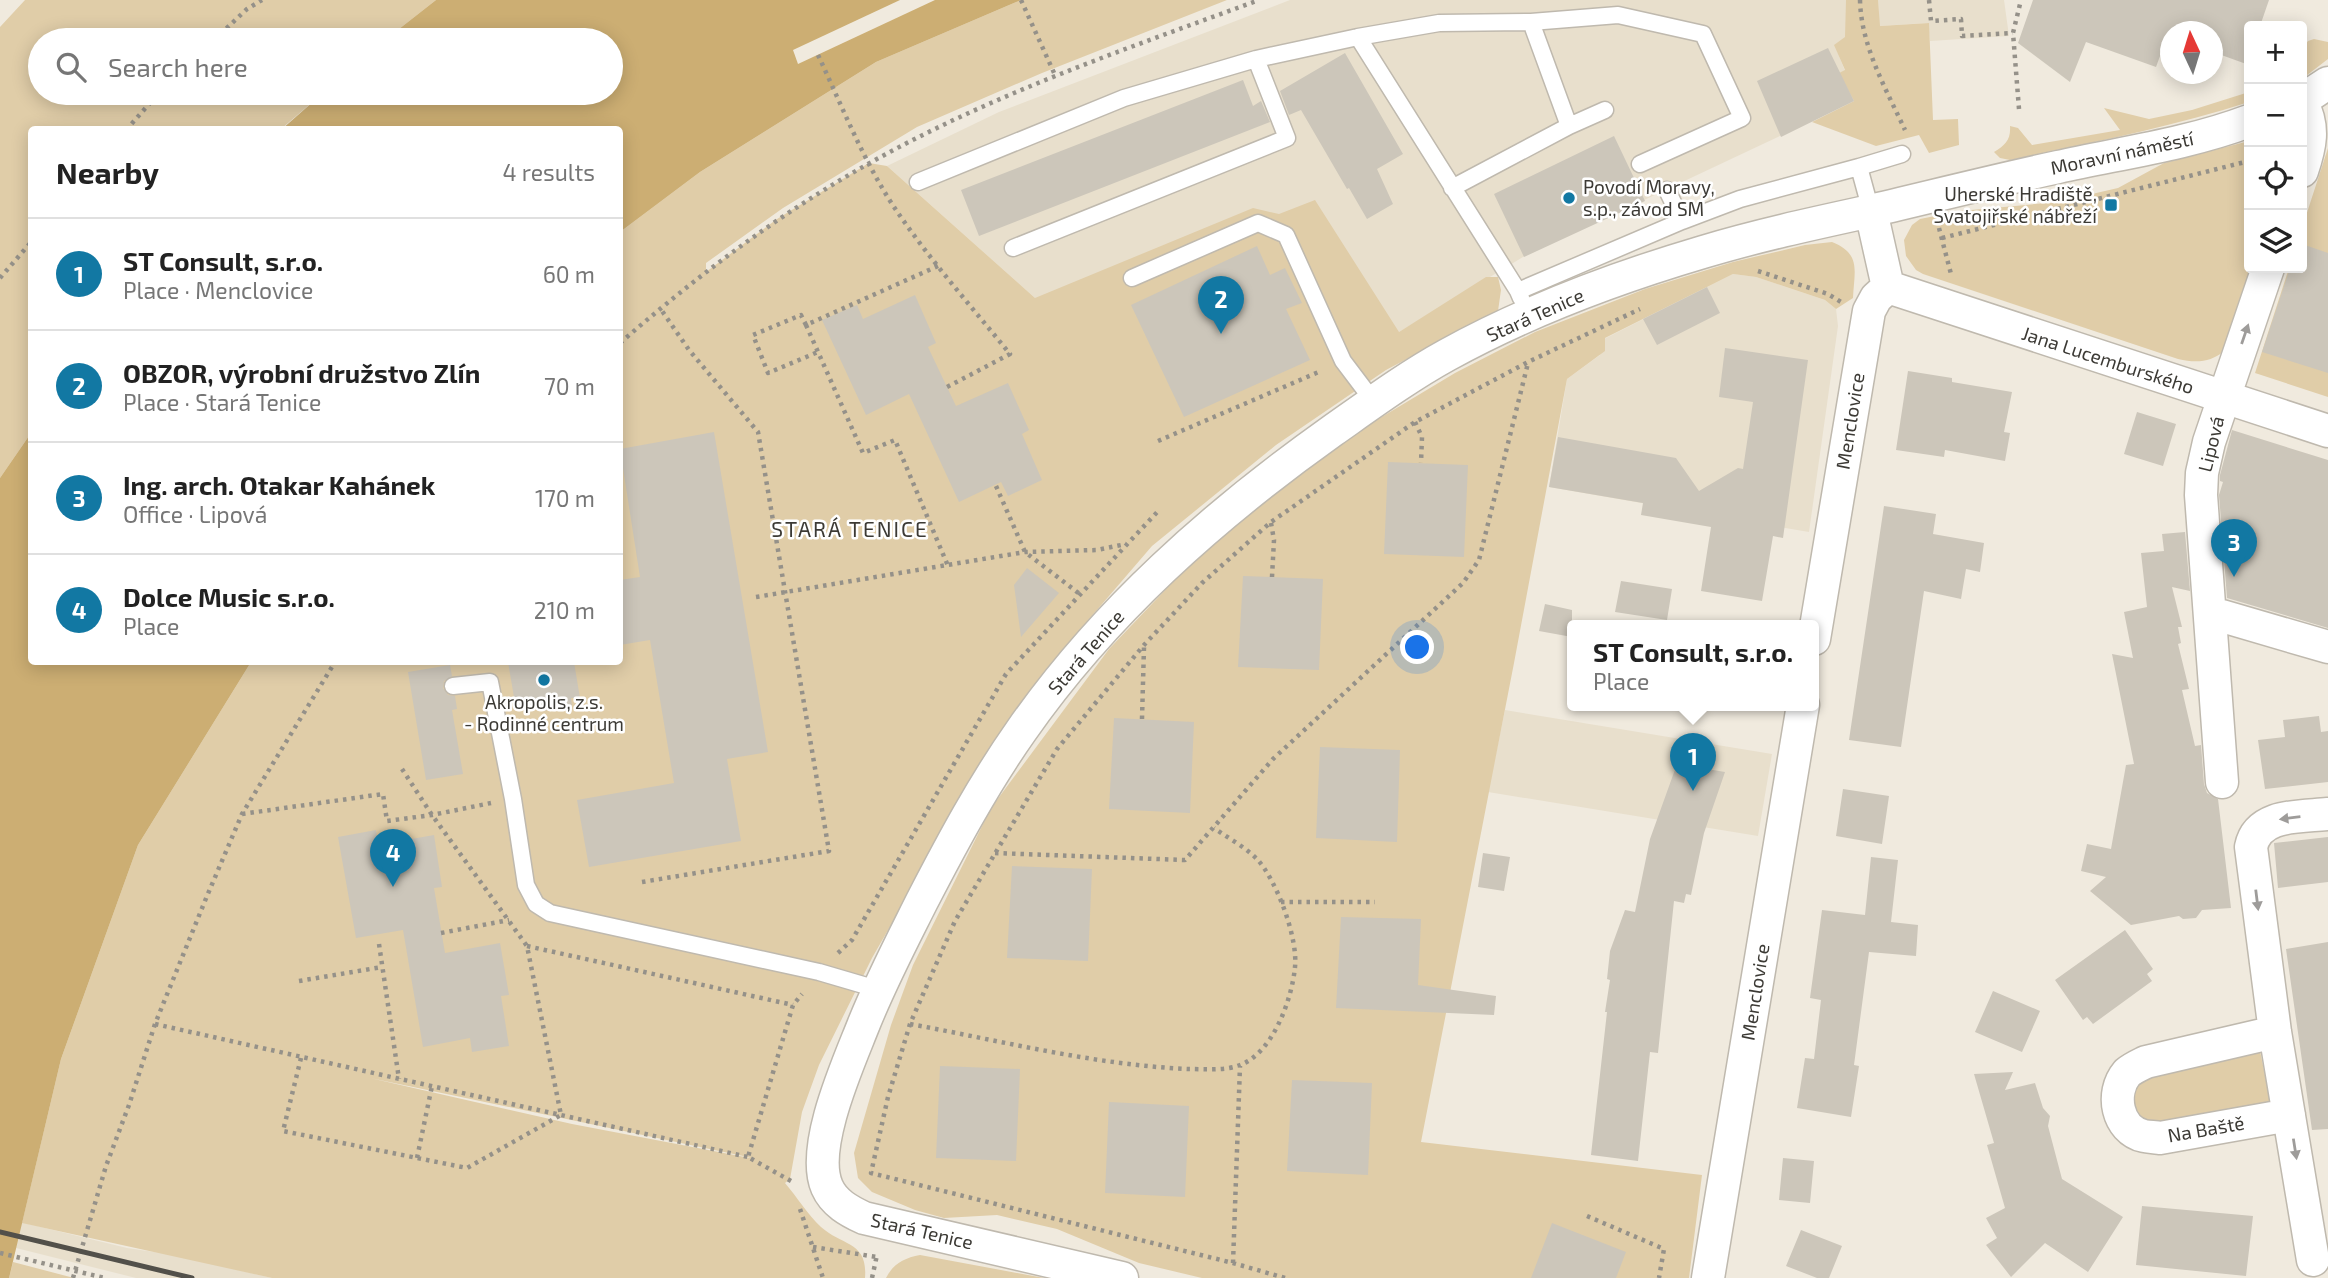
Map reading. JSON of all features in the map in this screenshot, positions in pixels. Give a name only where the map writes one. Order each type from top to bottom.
[{"type":"street","points":[[2307,98],[2328,83]]},
{"type":"street","points":[[2307,118],[2311,132],[2307,156]]},
{"type":"street","name":"Moravní náměstí","points":[[1871,211],[1930,195],[2196,137],[2244,123]]},
{"type":"street","name":"Menclovice","points":[[1818,620],[1878,299],[1871,211]]},
{"type":"street","name":"Stará Tenice","points":[[1122,1278],[864,1218],[839,1204],[826,1186],[824,1143],[844,1076],[877,989],[946,854],[1023,727],[1112,619],[1193,539],[1280,468],[1524,303],[1605,285],[1704,252],[1788,229],[1871,211]]},
{"type":"street","points":[[2223,398],[2266,273]]},
{"type":"street","name":"Jana Lucemburského","points":[[1878,299],[1958,309],[2328,431]]},
{"type":"street","name":"Lipová","points":[[2222,782],[2201,495],[2208,442],[2223,398]]},
{"type":"street","points":[[2210,617],[2222,615],[2328,647]]},
{"type":"street","name":"Menclovice","points":[[1708,1278],[1802,711]]},
{"type":"street","points":[[2313,1265],[2275,1032],[2252,855],[2256,833],[2269,822],[2328,814]]},
{"type":"street","name":"Na Baště","points":[[2275,1032],[2135,1067],[2126,1074],[2119,1089],[2118,1108],[2120,1117],[2133,1131],[2142,1136],[2160,1138],[2289,1115]]},
{"type":"lane","points":[[918,182],[1124,98],[1256,59],[1439,23],[1531,22],[1618,15],[1703,34],[1742,118],[1640,164]]},
{"type":"lane","points":[[1531,22],[1569,126]]},
{"type":"lane","points":[[1358,37],[1524,303],[1682,220],[1740,200],[1859,167],[1906,148]]},
{"type":"lane","points":[[1013,248],[1287,138],[1256,59]]},
{"type":"lane","points":[[1452,188],[1605,110]]},
{"type":"lane","points":[[1859,167],[1871,211]]},
{"type":"lane","points":[[1667,190],[1682,220]]},
{"type":"lane","points":[[1132,278],[1258,223],[1286,234],[1343,361],[1374,402]]},
{"type":"lane","points":[[453,686],[490,682],[513,799],[526,885],[536,904],[551,913],[819,972],[877,989]]},
{"type":"path","points":[[227,28],[247,9],[262,0]]},
{"type":"path","points":[[1021,0],[1055,75]]},
{"type":"path","points":[[1860,0],[1867,40],[1906,148]]},
{"type":"path","points":[[1929,0],[1931,20],[1961,19],[1962,36],[2013,33]]},
{"type":"path","points":[[2019,109],[2013,33],[2021,0]]},
{"type":"path","points":[[1968,36],[1969,44]]},
{"type":"path","points":[[818,55],[869,163],[894,207],[1010,354],[947,387]]},
{"type":"path","points":[[130,126],[148,105]]},
{"type":"path","points":[[1942,238],[2244,162]]},
{"type":"path","points":[[1930,195],[1958,309]]},
{"type":"path","points":[[0,278],[28,246]]},
{"type":"path","points":[[806,325],[938,266]]},
{"type":"path","points":[[1746,269],[1828,294],[1846,306],[1878,299]]},
{"type":"path","points":[[1285,1278],[871,1173],[888,1097],[910,1024],[955,920],[1057,750],[1144,645],[1202,583],[1271,522],[1415,422],[1528,362],[1644,307]]},
{"type":"path","points":[[642,882],[829,851],[758,432],[689,350],[660,308]]},
{"type":"path","points":[[818,352],[768,373],[753,335],[801,315],[806,325],[863,453],[895,440],[948,566]]},
{"type":"path","points":[[1158,441],[1343,361]]},
{"type":"path","points":[[995,853],[1185,860],[1273,759],[1463,583],[1479,560],[1528,362]]},
{"type":"path","points":[[1415,422],[1422,437],[1421,463]]},
{"type":"path","points":[[996,486],[1025,552],[1144,645]]},
{"type":"path","points":[[1271,522],[1274,540],[1272,577]]},
{"type":"path","points":[[757,597],[1025,552],[1097,550],[1128,544]]},
{"type":"path","points":[[1142,719],[1144,645]]},
{"type":"path","points":[[73,1278],[106,1166],[155,1024],[242,814],[333,665]]},
{"type":"path","points":[[401,769],[527,946],[561,1115]]},
{"type":"path","points":[[242,814],[383,794],[387,821],[513,799]]},
{"type":"path","points":[[910,1024],[1139,1067],[1204,1069],[1240,1066],[1263,1050],[1285,1009],[1295,966],[1290,924],[1275,884],[1257,859],[1214,828]]},
{"type":"path","points":[[1281,902],[1375,902]]},
{"type":"path","points":[[441,933],[509,921],[536,904]]},
{"type":"path","points":[[379,944],[399,1079]]},
{"type":"path","points":[[527,946],[793,1005]]},
{"type":"path","points":[[299,981],[382,967]]},
{"type":"path","points":[[155,1024],[748,1157]]},
{"type":"path","points":[[301,1058],[283,1131],[467,1168],[561,1115]]},
{"type":"path","points":[[1233,1263],[1240,1066]]},
{"type":"path","points":[[418,1158],[432,1086]]},
{"type":"path","points":[[1587,1216],[1664,1249],[1659,1278]]},
{"type":"path","points":[[0,1253],[105,1278]]},
{"type":"shaded area","points":[[25,0],[436,0],[400,28],[28,28],[28,105],[309,105],[284,126],[28,126],[28,437],[0,478],[0,27]]},
{"type":"shaded area","points":[[436,0],[1021,0],[876,62],[700,172],[623,230],[623,126],[286,126],[309,105],[623,105],[623,28],[400,28]]},
{"type":"shaded area","points":[[1021,0],[1227,0],[1042,73],[917,127],[783,208],[706,263],[706,272],[777,219],[869,163],[887,166],[1035,298],[1253,208],[1279,214],[1315,200],[1399,332],[1486,277],[1498,277],[1501,290],[1498,311],[1386,370],[1276,445],[1152,546],[1072,639],[1003,730],[872,958],[819,1065],[802,1112],[790,1179],[785,1183],[821,1227],[858,1251],[865,1266],[865,1278],[272,1278],[22,1223],[61,1059],[138,845],[249,665],[623,665],[623,230],[700,172],[876,62]],"holes":[[[370,1078],[748,1157],[750,1158],[572,1124]]]},
{"type":"shaded area","points":[[1290,0],[1846,0],[1846,37],[1835,46],[1845,71],[1839,73],[1854,101],[1523,257],[1399,332],[1035,298],[887,166],[999,112]]},
{"type":"shaded area","points":[[1846,0],[1878,0],[1880,26],[1929,23],[1933,120],[1958,119],[1959,145],[1929,153],[1919,135],[1876,146],[1812,122],[1854,101],[1839,73],[1845,70],[1834,45],[1845,37]]},
{"type":"shaded area","points":[[1878,0],[2004,0],[2009,36],[1930,41],[1928,23],[1879,26]]},
{"type":"shaded area","points":[[2314,39],[2328,42],[2328,59],[2307,75],[2307,42]]},
{"type":"shaded area","points":[[2244,94],[2244,103],[2130,134],[2010,160],[2000,158],[1994,152],[2007,142],[2010,126],[2018,128],[2032,145],[2120,130],[2104,108],[2149,119],[2192,110]]},
{"type":"shaded area","points":[[2244,142],[2244,273],[2257,273],[2236,336],[2227,348],[2215,357],[2199,361],[2178,359],[1923,274],[1916,270],[1906,256],[1904,240],[1912,225],[1920,219],[1960,211],[2057,202],[2118,188],[2164,163]]},
{"type":"shaded area","points":[[2328,148],[2328,397],[2255,373],[2287,273],[2307,273],[2307,213]]},
{"type":"shaded area","points":[[1832,242],[1848,252],[1855,272],[1853,298],[1836,309],[1825,300],[1756,277],[1733,274],[1605,338],[1605,351],[1567,379],[1421,1142],[1702,1175],[1689,1278],[1202,1278],[1139,1263],[1057,1229],[997,1215],[944,1218],[915,1210],[872,1192],[858,1178],[854,1153],[891,1025],[913,965],[991,808],[1109,649],[1210,543],[1355,433],[1455,373],[1535,332],[1645,289],[1733,262],[1805,245]]},
{"type":"shaded area","points":[[1733,274],[1756,277],[1825,300],[1836,309],[1838,326],[1809,532],[1549,487],[1567,379],[1600,355],[1604,339]]},
{"type":"shaded area","points":[[28,437],[28,665],[249,665],[138,845],[61,1059],[9,1278],[0,1278],[0,478]]},
{"type":"shaded area","points":[[1505,710],[1772,754],[1758,836],[1488,792]]},
{"type":"shaded area","points":[[2260,1051],[2271,1104],[2173,1128],[2138,1124],[2129,1094],[2139,1078]]},
{"type":"shaded area","points":[[0,1217],[127,1248],[175,1255],[272,1278],[136,1278],[0,1244]]},
{"type":"shaded area","points":[[920,1255],[1044,1278],[886,1278],[900,1262]]},
{"type":"shaded area","points":[[13,1262],[74,1278],[9,1278]]},
{"type":"pier","points":[[900,0],[935,0],[798,64],[793,50]]},
{"type":"building","points":[[2033,0],[2269,0],[2262,21],[2244,21],[2244,63],[2223,56],[2223,21],[2160,21],[2160,56],[2156,67],[2086,42],[2070,82],[2018,43]]},
{"type":"building","points":[[1828,48],[1854,101],[1781,137],[1757,81]]},
{"type":"building","points":[[1345,53],[1403,154],[1377,169],[1393,204],[1367,219],[1301,110],[1289,115],[1280,91]]},
{"type":"building","points":[[1243,80],[1253,106],[1261,101],[1270,122],[979,236],[961,190]]},
{"type":"building","name":"Povodí Moravy, s.p., závod SM","points":[[1614,136],[1645,201],[1524,257],[1494,194]]},
{"type":"building","points":[[1257,246],[1270,275],[1285,268],[1302,303],[1286,309],[1310,360],[1184,417],[1131,305]]},
{"type":"building","points":[[2307,246],[2328,253],[2328,373],[2262,352],[2288,273],[2307,273]]},
{"type":"building","points":[[1707,287],[1720,313],[1657,345],[1643,319]]},
{"type":"building","points":[[915,295],[936,343],[928,347],[956,406],[1008,383],[1029,430],[1022,434],[1042,480],[1008,496],[1001,482],[959,502],[909,394],[866,415],[822,320],[857,305],[863,319]]},
{"type":"building","points":[[1725,348],[1808,360],[1783,538],[1773,536],[1762,601],[1701,591],[1711,527],[1641,515],[1643,503],[1549,487],[1558,437],[1676,458],[1699,491],[1738,468],[1743,469],[1753,402],[1719,397]]},
{"type":"building","points":[[1908,371],[2012,392],[2004,432],[2010,433],[2005,461],[1945,450],[1944,457],[1896,450]]},
{"type":"building","points":[[2137,412],[2176,424],[2163,466],[2124,454]]},
{"type":"building","points":[[2232,430],[2328,460],[2328,628],[2227,598],[2219,495],[2223,482],[2220,481],[2220,475]]},
{"type":"building","points":[[714,432],[768,752],[727,759],[741,841],[589,867],[577,800],[674,783],[650,640],[623,644],[623,580],[640,577],[623,468],[623,448]]},
{"type":"building","points":[[1388,462],[1468,465],[1464,557],[1384,554]]},
{"type":"building","points":[[1884,506],[1936,514],[1933,534],[1984,543],[1980,572],[1966,569],[1961,599],[1924,591],[1901,747],[1849,740]]},
{"type":"building","points":[[2185,532],[2190,591],[2172,587],[2182,627],[2178,627],[2181,643],[2178,644],[2189,689],[2182,690],[2195,746],[2201,745],[2204,784],[2207,793],[2218,799],[2231,908],[2202,910],[2196,918],[2183,919],[2179,916],[2131,925],[2090,891],[2106,877],[2081,871],[2087,844],[2111,849],[2126,765],[2134,764],[2112,654],[2133,658],[2124,612],[2147,607],[2141,553],[2164,551],[2162,534]]},
{"type":"building","points":[[1027,568],[1059,593],[1021,637],[1014,585]]},
{"type":"building","points":[[1243,576],[1323,579],[1319,670],[1238,667]]},
{"type":"building","points":[[1621,581],[1672,589],[1667,620],[1615,612]]},
{"type":"building","points":[[1545,604],[1572,610],[1572,620],[1567,620],[1567,636],[1539,631]]},
{"type":"building","points":[[450,665],[452,676],[444,681],[443,688],[448,695],[455,696],[457,709],[452,710],[463,774],[426,780],[408,672]]},
{"type":"building","name":"Akropolis, z.s. - Rodinné centrum","points":[[509,665],[574,665],[580,698],[571,698],[572,706],[542,711],[541,704],[516,709]]},
{"type":"building","points":[[2319,716],[2321,732],[2328,731],[2328,782],[2265,789],[2258,740],[2285,737],[2283,720]]},
{"type":"building","points":[[1114,718],[1194,722],[1190,813],[1109,809]]},
{"type":"building","points":[[1320,747],[1400,750],[1397,842],[1316,838]]},
{"type":"building","points":[[1677,764],[1725,772],[1704,833],[1691,895],[1686,894],[1684,903],[1674,901],[1658,1053],[1650,1052],[1638,1161],[1591,1155],[1610,980],[1607,979],[1610,951],[1625,910],[1635,912],[1650,839]]},
{"type":"building","points":[[1843,789],[1889,796],[1882,844],[1836,836]]},
{"type":"building","points":[[376,830],[378,845],[434,835],[442,887],[434,888],[445,953],[500,943],[509,995],[501,996],[509,1046],[472,1052],[470,1038],[423,1047],[403,930],[356,938],[338,837]]},
{"type":"building","points":[[2328,837],[2328,882],[2278,888],[2274,843]]},
{"type":"building","points":[[1483,853],[1510,857],[1504,891],[1478,887]]},
{"type":"building","points":[[1871,857],[1898,860],[1891,922],[1918,925],[1916,956],[1869,952],[1854,1065],[1859,1066],[1851,1117],[1797,1108],[1805,1058],[1814,1059],[1821,1000],[1810,998],[1822,910],[1865,915]]},
{"type":"building","points":[[1012,866],[1092,869],[1088,961],[1007,958]]},
{"type":"building","points":[[1341,917],[1421,919],[1418,985],[1496,996],[1494,1015],[1336,1008]]},
{"type":"building","points":[[2125,930],[2153,969],[2147,974],[2152,981],[2093,1024],[2087,1017],[2083,1020],[2055,980]]},
{"type":"building","points":[[2328,942],[2328,1129],[2312,1130],[2286,949]]},
{"type":"building","points":[[1993,991],[2040,1011],[2022,1052],[1975,1032]]},
{"type":"building","points":[[940,1066],[1020,1069],[1016,1161],[936,1158]]},
{"type":"building","points":[[2013,1072],[2005,1090],[2035,1083],[2043,1108],[2050,1116],[2048,1126],[2062,1179],[2123,1217],[2088,1272],[2045,1243],[2011,1277],[1986,1245],[1997,1238],[1986,1218],[2005,1208],[1987,1145],[1994,1143],[1974,1074]]},
{"type":"building","points":[[1292,1080],[1372,1083],[1368,1175],[1287,1171]]},
{"type":"building","points":[[1109,1102],[1189,1106],[1185,1197],[1105,1193]]},
{"type":"building","points":[[1783,1158],[1814,1161],[1810,1203],[1779,1200]]},
{"type":"building","points":[[2142,1206],[2253,1216],[2246,1276],[2136,1265]]},
{"type":"building","points":[[1552,1223],[1626,1252],[1616,1278],[1531,1278]]},
{"type":"building","points":[[1801,1230],[1842,1246],[1829,1278],[1817,1278],[1786,1266]]},
{"type":"railway","points":[[0,1232],[192,1278]]},
{"type":"place","name":"Povodí Moravy, s.p., závod SM","points":[[1569,198]]},
{"type":"place","name":"Uherské Hradiště, Svatojiřské nábřeží","points":[[2111,205]]},
{"type":"place","name":"OBZOR, výrobní družstvo Zlín","points":[[1221,334]]},
{"type":"place","name":"Ing. arch. Otakar Kahánek","points":[[2234,577]]},
{"type":"place","name":"Akropolis, z.s. - Rodinné centrum","points":[[544,680]]},
{"type":"place","name":"ST Consult, s.r.o.","points":[[1693,791]]},
{"type":"place","name":"Dolce Music s.r.o.","points":[[393,887]]},
{"type":"district","name":"STARÁ TENICE","points":[[850,530]]}]
